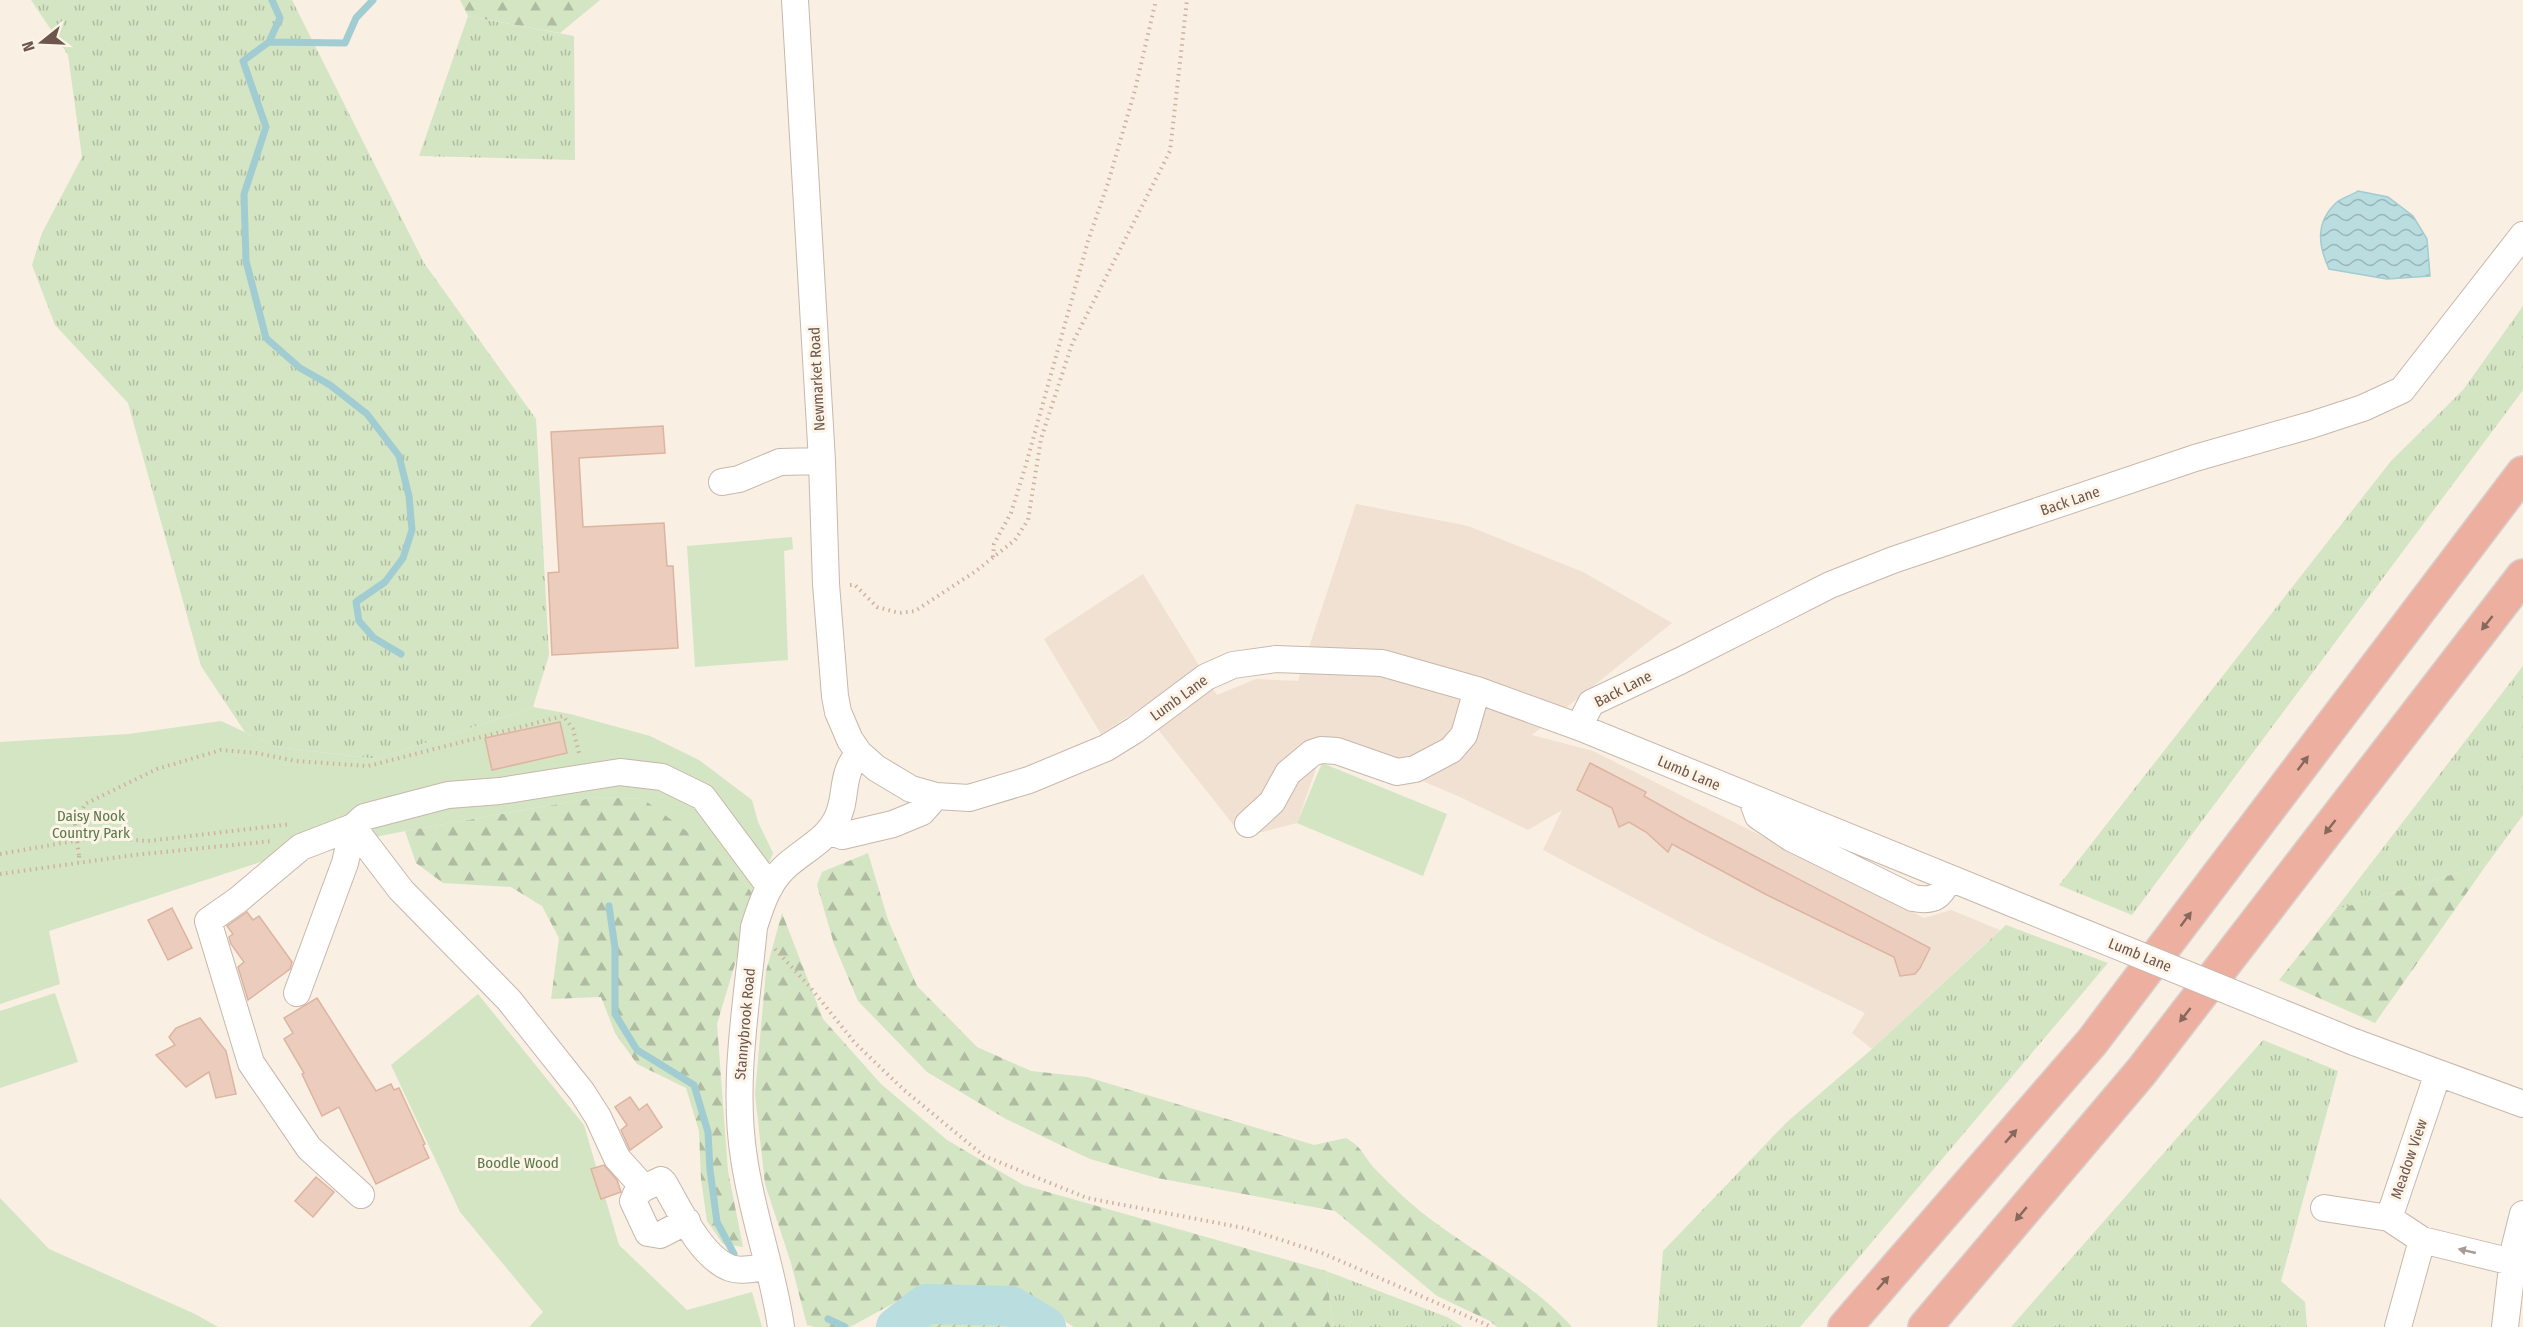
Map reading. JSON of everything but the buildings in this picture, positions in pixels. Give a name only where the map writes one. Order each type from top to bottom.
[{"type":"highway","points":[[1845,1327],[2092,1042],[2523,473]]},
{"type":"highway","points":[[1925,1327],[2141,1072],[2523,576]]},
{"type":"street","name":"Newmarket Road","points":[[795,0],[822,461],[826,584],[836,704],[850,740],[859,753]]},
{"type":"street","name":"Back Lane","points":[[1579,727],[1591,702],[1680,661],[1830,585],[1893,560],[2195,458],[2363,408],[2402,390],[2523,235]]},
{"type":"street","points":[[723,482],[780,462],[822,461]]},
{"type":"street","name":"Lumb Lane","points":[[859,753],[893,780],[910,789],[936,796],[969,798],[1029,780],[1106,748],[1135,730],[1206,677],[1242,662],[1276,659],[1382,663],[1477,690],[1579,727],[1751,799],[2354,1042],[2523,1104]]},
{"type":"street","points":[[1248,824],[1272,802],[1288,773],[1312,753],[1321,750],[1337,751],[1396,772],[1414,769],[1451,750],[1464,735],[1477,690]]},
{"type":"street","name":"Stannybrook Road","points":[[781,1327],[743,1157],[739,1109],[754,927],[770,887],[783,869],[829,831],[837,820],[849,765],[859,753]]},
{"type":"street","points":[[361,1195],[309,1148],[250,1063],[208,921],[238,900],[300,835],[353,827],[364,817],[448,795],[500,791],[620,772],[662,777],[703,797],[770,887]]},
{"type":"street","points":[[829,831],[842,836],[893,824],[922,812],[936,796]]},
{"type":"street","points":[[297,993],[345,863],[353,827]]},
{"type":"street","points":[[353,827],[401,890],[509,1000],[582,1092],[598,1117],[617,1158],[644,1188]]},
{"type":"street","name":"Meadow View","points":[[2389,1218],[2438,1073]]},
{"type":"street","points":[[687,1221],[660,1235],[648,1233],[633,1200],[636,1194],[644,1188],[661,1180],[701,1243],[715,1258],[730,1268],[767,1268]]},
{"type":"street","name":"Meadow View","points":[[2324,1208],[2389,1218],[2422,1240],[2512,1262]]},
{"type":"street","points":[[2505,1327],[2516,1303],[2512,1262],[2523,1214]]},
{"type":"street","points":[[2398,1327],[2422,1240]]},
{"type":"path","points":[[993,558],[994,544],[1011,513],[1028,457],[1088,241],[1108,183],[1135,90],[1156,0]]},
{"type":"path","points":[[826,584],[855,585],[877,607],[899,613],[915,611],[993,558],[1015,540],[1028,520],[1041,439],[1072,344],[1170,151],[1187,0]]},
{"type":"path","points":[[80,862],[75,824],[85,804],[157,769],[221,750],[256,753],[296,761],[368,766],[562,716],[573,729],[585,778]]},
{"type":"path","points":[[0,854],[96,837],[148,842],[300,835]]},
{"type":"path","points":[[0,874],[252,841],[283,840],[300,835]]},
{"type":"path","points":[[754,927],[810,987],[855,1043],[904,1090],[984,1156],[1087,1198],[1244,1228],[1322,1253],[1492,1327]]},
{"type":"shaded area","points":[[1356,504],[1468,526],[1583,572],[1672,623],[1532,735],[1593,751],[1924,918],[1951,910],[2000,930],[1872,1049],[1852,1033],[1865,1013],[1702,934],[1543,850],[1562,810],[1528,830],[1460,797],[1364,756],[1319,760],[1297,823],[1243,837],[1141,708],[1101,734],[1044,639],[1143,574],[1217,695],[1256,679],[1298,681]]},
{"type":"green space","points":[[31,0],[292,0],[424,263],[536,419],[549,655],[533,707],[377,759],[277,747],[245,732],[201,666],[128,403],[55,325],[32,265],[42,233],[82,157],[68,55]]},
{"type":"green space","points":[[460,0],[600,0],[560,33],[468,16]]},
{"type":"green space","points":[[468,16],[574,36],[575,160],[419,156]]},
{"type":"green space","points":[[2523,306],[2523,390],[2132,915],[2059,885],[2391,461],[2463,390]]},
{"type":"green space","points":[[792,537],[793,549],[784,551],[788,660],[695,667],[687,546]]},
{"type":"green space","points":[[2523,666],[2523,815],[2487,864],[2335,910]]},
{"type":"green space","name":"Daisy Nook Country Park","points":[[533,707],[570,714],[650,736],[699,760],[752,800],[758,822],[773,853],[755,897],[729,862],[643,799],[597,797],[405,831],[276,857],[49,931],[60,984],[0,1004],[0,742],[129,734],[221,721],[277,747],[377,759]]},
{"type":"green space","points":[[1322,763],[1447,814],[1423,876],[1297,823]]},
{"type":"green space","points":[[597,797],[644,799],[729,862],[755,897],[717,1024],[728,1171],[743,1247],[723,1244],[707,1221],[701,1179],[699,1131],[686,1088],[637,1064],[615,1033],[601,997],[551,999],[559,938],[542,906],[511,887],[443,883],[416,863],[405,831]]},
{"type":"green space","points":[[868,853],[888,920],[917,986],[977,1047],[1031,1071],[1087,1077],[1314,1145],[1346,1138],[1357,1146],[1376,1170],[1414,1206],[1537,1294],[1572,1327],[1497,1327],[1490,1321],[1437,1296],[1335,1211],[1157,1178],[1090,1159],[1006,1119],[927,1072],[858,1001],[834,944],[817,885],[822,872]]},
{"type":"green space","points":[[2487,864],[2375,1023],[2279,980],[2335,910]]},
{"type":"green space","points":[[782,913],[823,1019],[881,1084],[947,1140],[1023,1185],[1326,1271],[1333,1327],[1074,1327],[1020,1292],[925,1286],[850,1327],[807,1325],[791,1263],[765,1184],[755,1094],[766,971]]},
{"type":"green space","points":[[2006,925],[2108,963],[1800,1327],[1657,1327],[1663,1251],[1787,1122],[1872,1049]]},
{"type":"green space","points":[[55,993],[78,1062],[0,1088],[0,1011]]},
{"type":"green space","name":"Boodle Wood","points":[[478,994],[584,1125],[619,1245],[687,1310],[752,1292],[762,1327],[529,1327],[543,1312],[460,1212],[391,1065]]},
{"type":"green space","points":[[2263,1040],[2338,1071],[2281,1281],[2305,1302],[2307,1327],[2011,1327]]},
{"type":"green space","points":[[0,1198],[49,1249],[195,1314],[218,1327],[0,1327]]},
{"type":"green space","points":[[1326,1271],[1447,1317],[1463,1327],[1333,1327]]},
{"type":"green space","points":[[938,1315],[988,1317],[1017,1327],[914,1327]]},
{"type":"water","points":[[2358,191],[2388,197],[2413,216],[2427,239],[2430,276],[2387,279],[2329,269],[2321,243],[2322,226],[2337,202]]},
{"type":"waterway","points":[[272,0],[280,18],[269,42],[243,61],[266,127],[244,194],[246,261],[266,338],[300,368],[330,385],[367,414],[399,456],[409,496],[412,530],[403,558],[385,582],[356,602],[359,621],[374,638],[401,654]]},
{"type":"waterway","points":[[269,42],[345,43],[356,18],[373,0]]},
{"type":"waterway","points":[[609,906],[615,948],[615,1014],[637,1050],[694,1085],[708,1132],[717,1222],[734,1254]]},
{"type":"waterway","points":[[896,1327],[926,1304],[1011,1306],[1046,1327]]},
{"type":"waterway","points":[[828,1319],[845,1327]]}]
